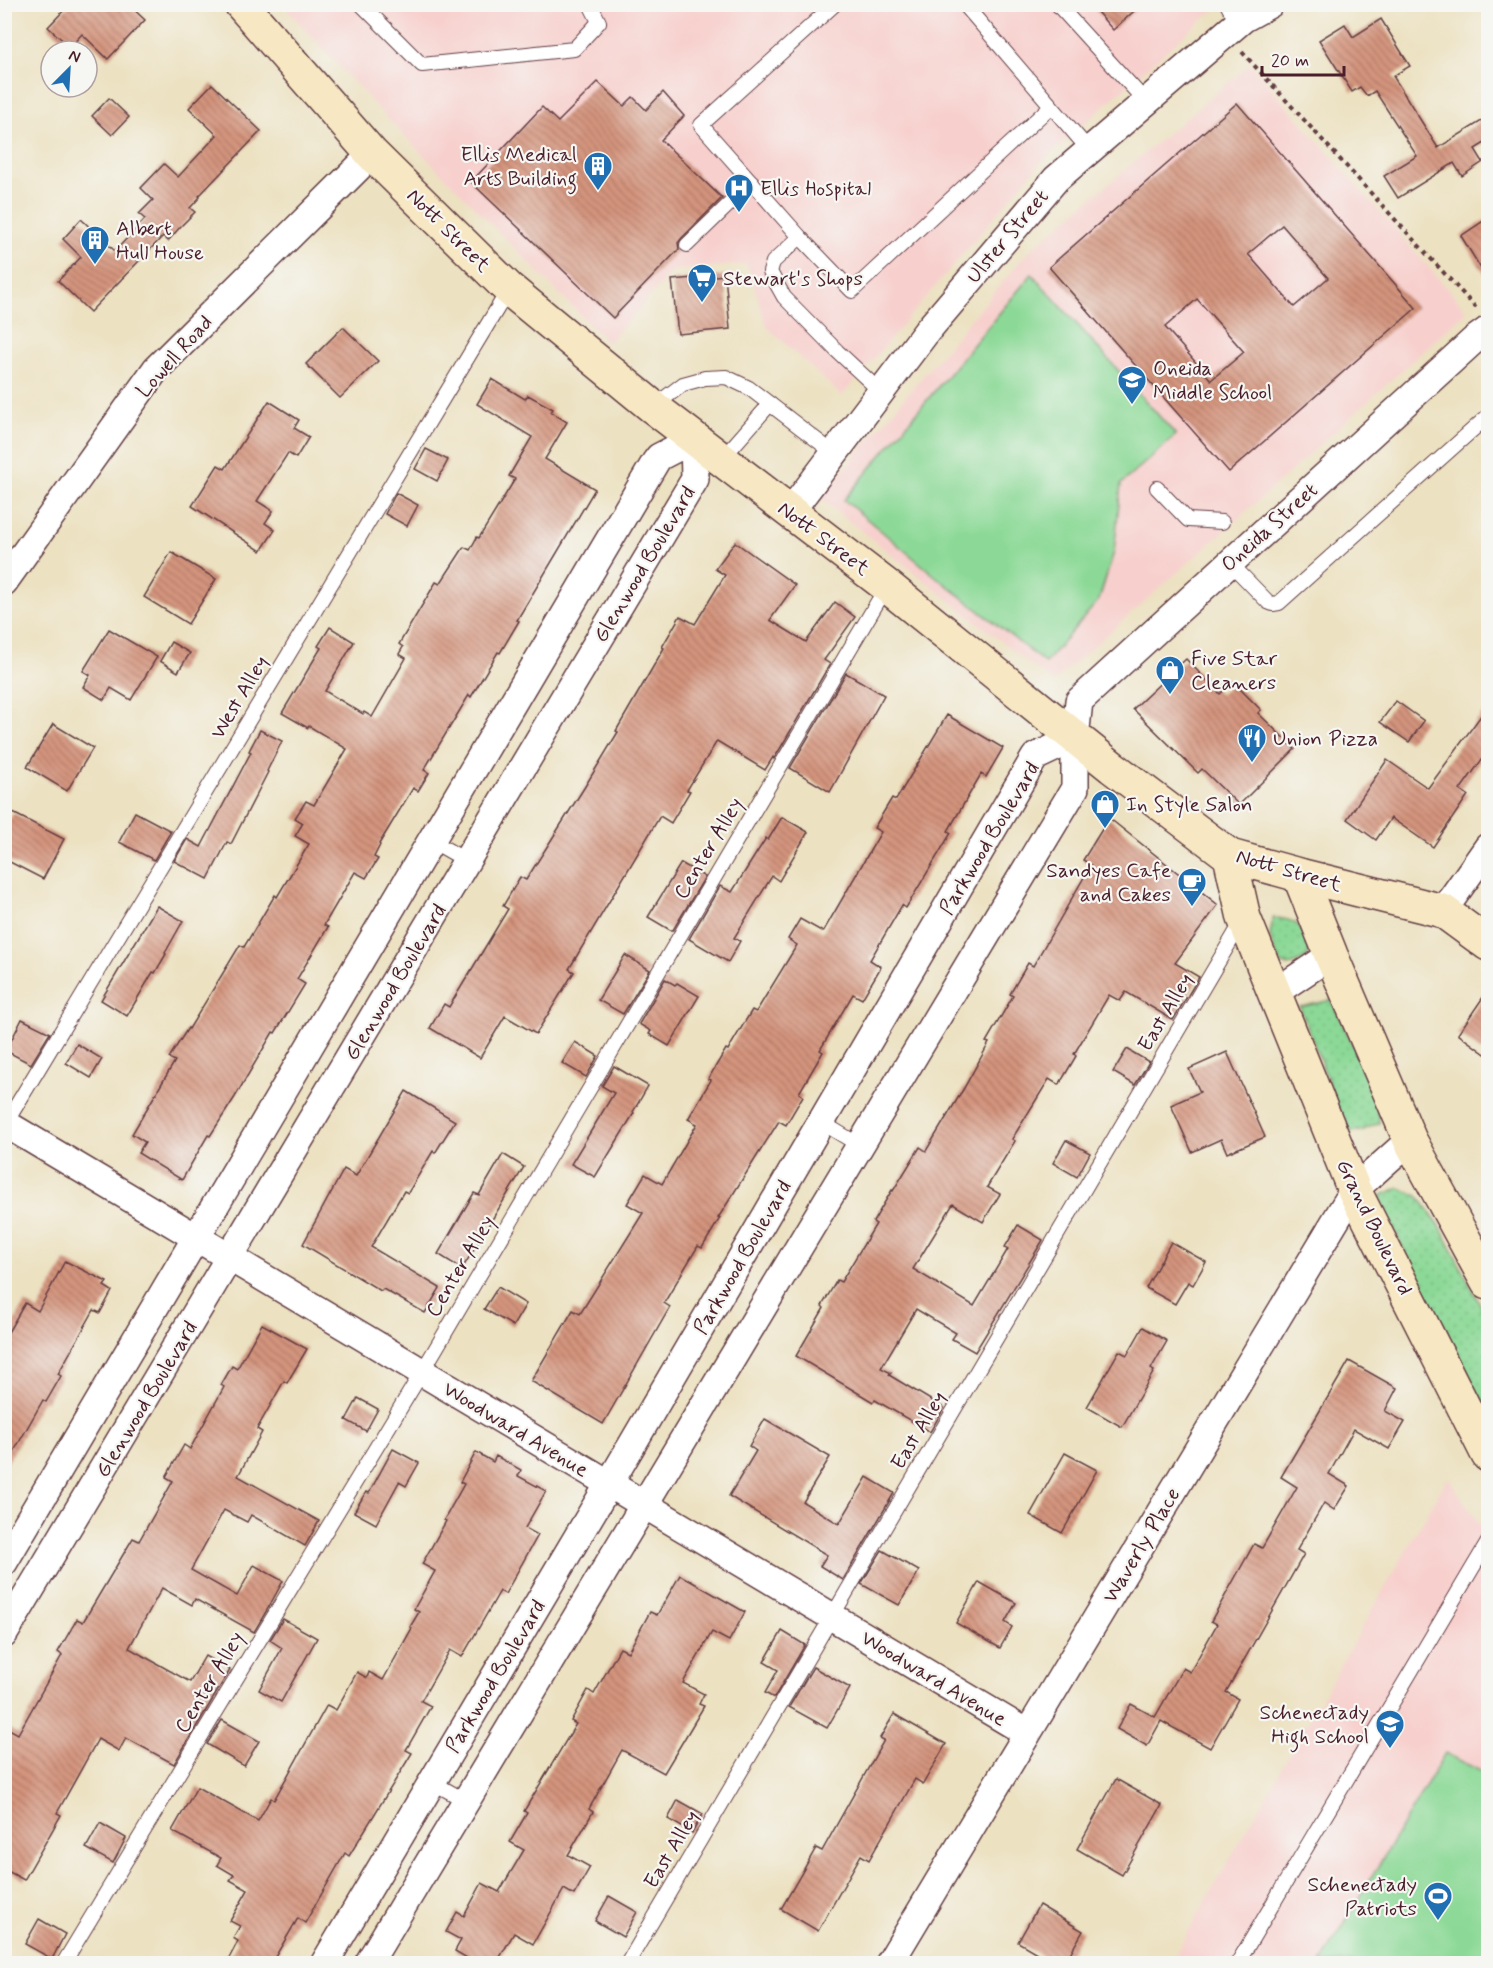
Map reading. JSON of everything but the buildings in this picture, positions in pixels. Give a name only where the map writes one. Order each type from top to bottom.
[{"type":"main road","name":"Nott Street","points":[[241,4],[372,154],[509,289],[653,407],[887,586],[1075,738],[1230,856],[1443,910],[1488,944]]},
{"type":"main road","name":"Grand Boulevard","points":[[1230,856],[1244,918],[1354,1190],[1488,1455]]},
{"type":"main road","points":[[1299,875],[1410,1140],[1488,1283]]},
{"type":"street","name":"Ulster Street","points":[[790,512],[927,331],[1056,178],[1146,102],[1230,21],[1270,4]]},
{"type":"street","name":"Lowell Road","points":[[4,582],[156,369],[372,154]]},
{"type":"street","name":"Oneida Street","points":[[1075,738],[1079,701],[1474,340],[1484,322]]},
{"type":"street","name":"Glenwood Boulevard","points":[[4,1563],[656,461],[659,457],[694,439],[695,480],[5,1632]]},
{"type":"street","name":"Parkwood Boulevard","points":[[324,1964],[609,1484],[1035,757],[1075,738],[1075,788],[368,1964]]},
{"type":"street","points":[[1443,910],[1488,847]]},
{"type":"street","points":[[1274,993],[1331,955]]},
{"type":"street","name":"Woodward Avenue","points":[[5,1125],[1027,1733]]},
{"type":"street","name":"Waverly Place","points":[[889,1964],[1354,1190],[1410,1140]]},
{"type":"lane","points":[[361,4],[422,64],[574,50],[599,22],[590,4]]},
{"type":"lane","points":[[835,4],[701,125],[800,237],[852,291],[1051,106]]},
{"type":"lane","points":[[964,4],[1089,150]]},
{"type":"lane","points":[[1057,4],[1146,102]]},
{"type":"lane","points":[[687,245],[752,182]]},
{"type":"lane","points":[[800,237],[773,262],[770,272],[784,297],[881,392]]},
{"type":"lane","name":"West Alley","points":[[5,1125],[509,289]]},
{"type":"lane","points":[[653,407],[683,384],[705,378],[726,377],[749,388],[835,454]]},
{"type":"lane","points":[[721,459],[770,404]]},
{"type":"lane","points":[[1230,563],[1268,602],[1279,603],[1488,416]]},
{"type":"lane","points":[[1156,488],[1188,520],[1221,522]]},
{"type":"lane","name":"Center Alley","points":[[63,1964],[422,1372],[887,586]]},
{"type":"lane","points":[[432,841],[467,861]]},
{"type":"lane","name":"East Alley","points":[[627,1964],[1244,918]]},
{"type":"lane","points":[[821,1122],[859,1145]]},
{"type":"lane","points":[[1237,1964],[1488,1542]]},
{"type":"lane","points":[[432,1782],[466,1801]]},
{"type":"path","points":[[1230,21],[1484,322]]},
{"type":"shaded area","name":"Ellis Hospital","points":[[283,5],[1222,5],[1201,20],[1039,164],[842,396],[767,327],[747,264],[673,270],[608,343],[392,123]]},
{"type":"shaded area","name":"Oneida Middle School","points":[[1250,64],[1467,311],[1240,517],[1053,682],[820,498],[1029,251]]},
{"type":"shaded area","name":"Schenectady High School","points":[[1448,1477],[1488,1537],[1488,1963],[1170,1964]]},
{"type":"green space","points":[[1032,274],[1176,435],[1121,484],[1114,552],[1099,600],[1045,663],[844,500]]},
{"type":"green space","points":[[1273,918],[1287,920],[1300,928],[1310,946],[1307,958],[1288,966],[1279,962],[1270,936]]},
{"type":"green space","points":[[1331,1000],[1379,1099],[1379,1123],[1361,1131],[1347,1131],[1300,1007]]},
{"type":"green space","points":[[1399,1188],[1418,1196],[1440,1226],[1488,1320],[1488,1423],[1386,1213],[1380,1196]]},
{"type":"green space","points":[[1445,1753],[1488,1775],[1488,1963],[1321,1963]]},
{"type":"place","name":"Ellis Medical Arts Building","points":[[598,192]]},
{"type":"place","name":"Ellis Hospital","points":[[739,214]]},
{"type":"place","name":"Albert Hull House","points":[[95,266]]},
{"type":"place","name":"Stewart's Shops","points":[[702,304]]},
{"type":"place","name":"Oneida Middle School","points":[[1132,406]]},
{"type":"place","name":"Five Star Cleaners","points":[[1170,696]]},
{"type":"place","name":"Union Pizza","points":[[1252,764]]},
{"type":"place","name":"In Style Salon","points":[[1105,830]]},
{"type":"place","name":"Sandyes Cafe and Cakes","points":[[1192,908]]},
{"type":"place","name":"Schenectady High School","points":[[1390,1750]]},
{"type":"place","name":"Schenectady Patriots","points":[[1438,1922]]}]
